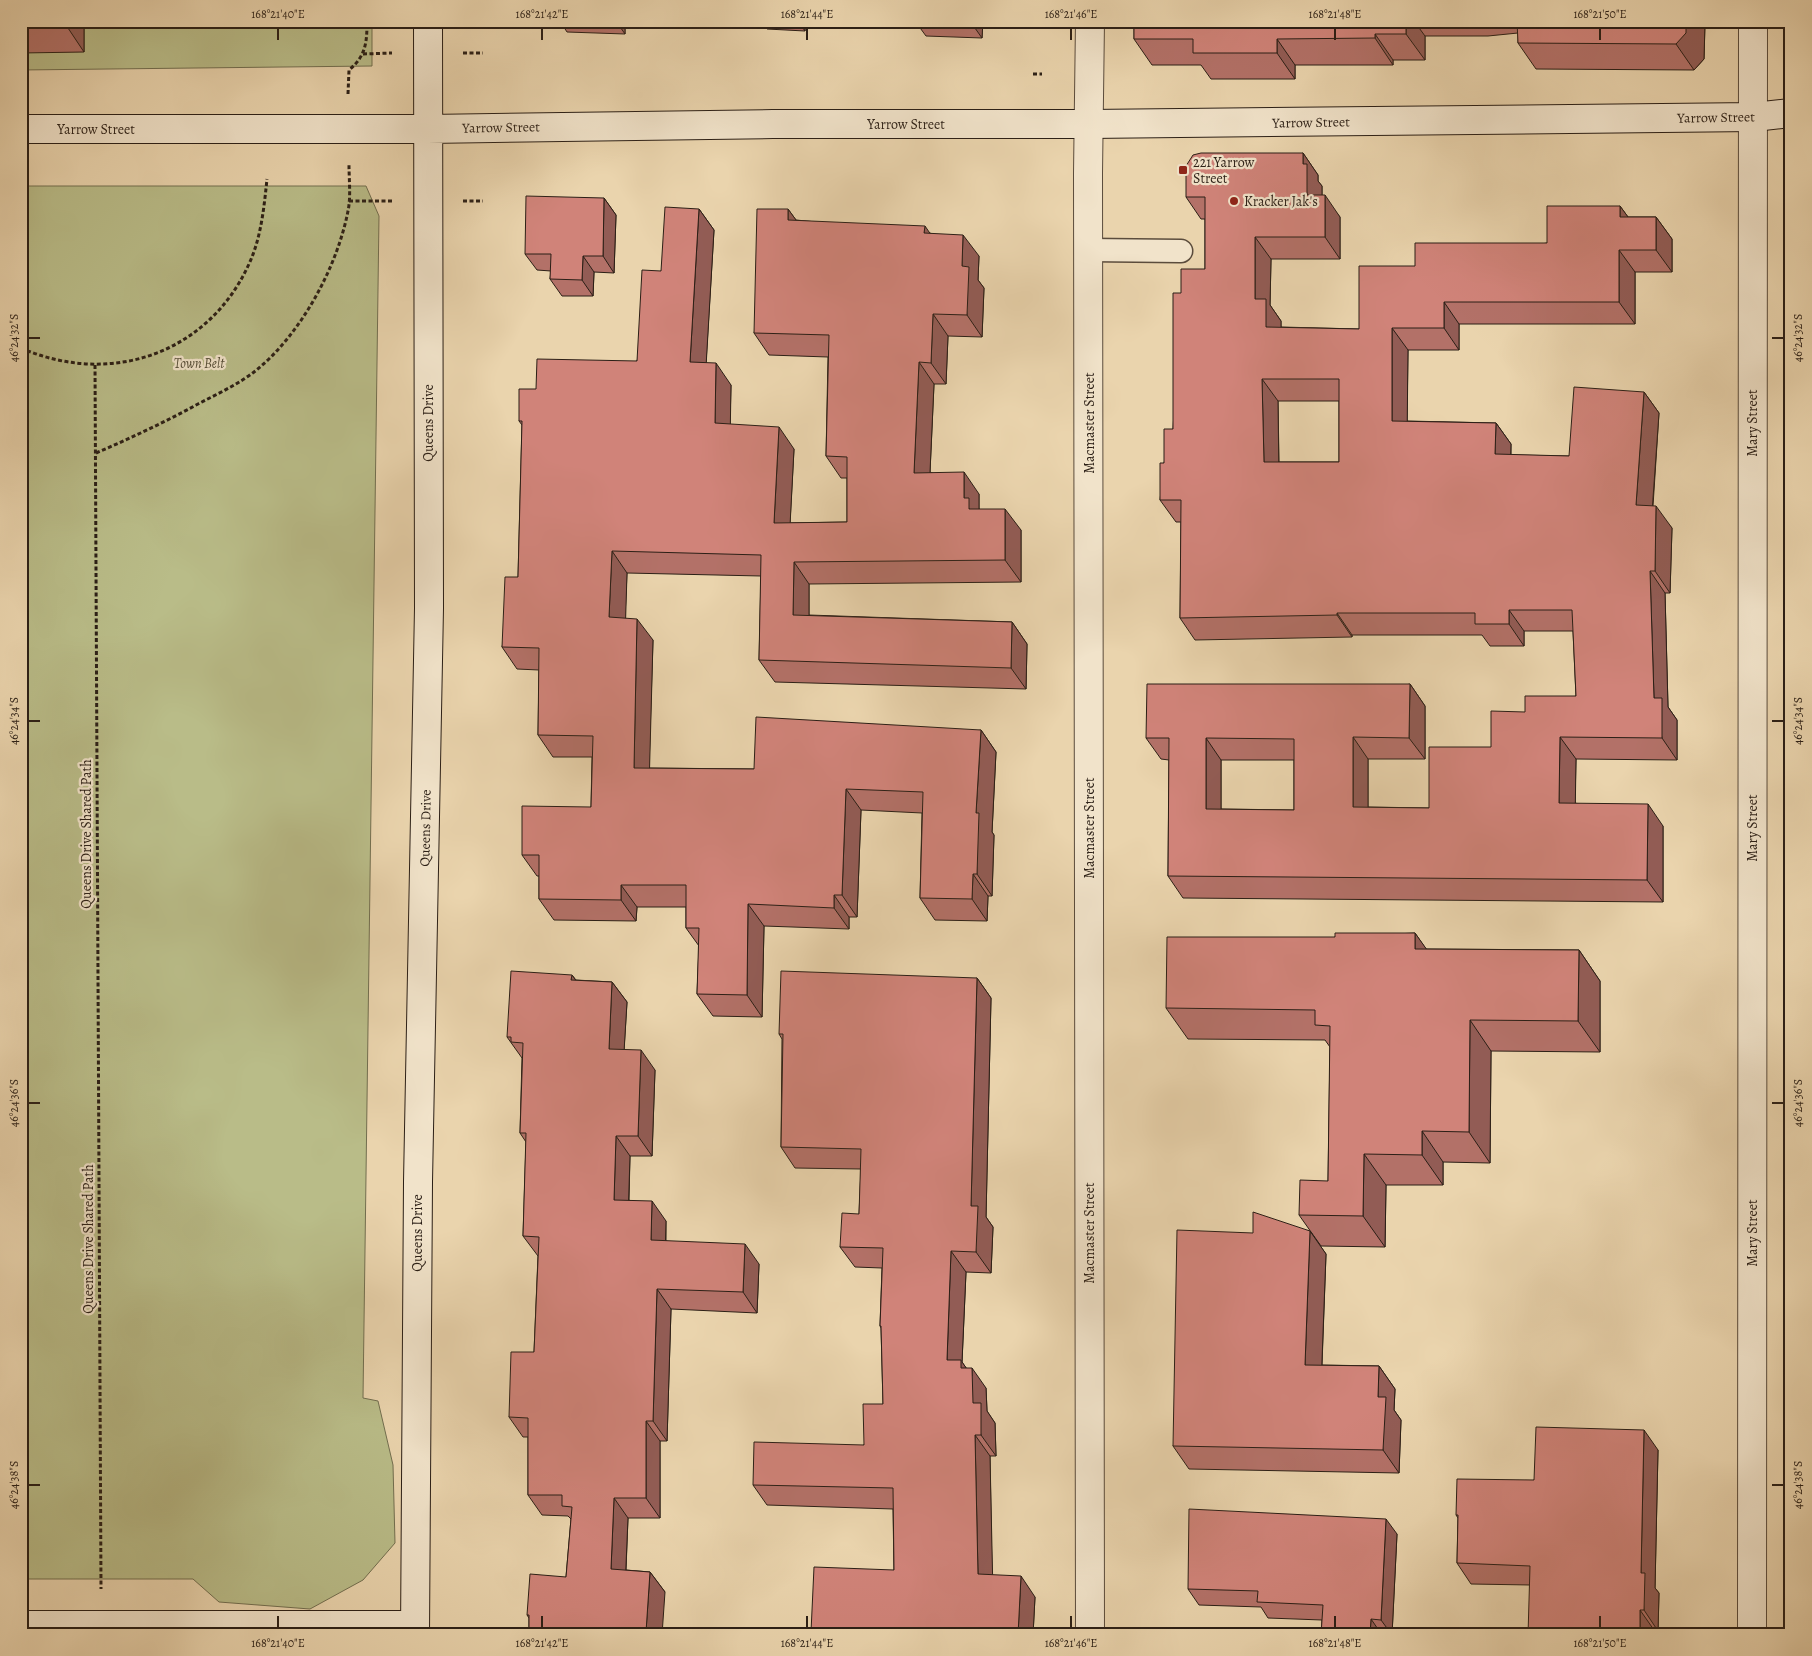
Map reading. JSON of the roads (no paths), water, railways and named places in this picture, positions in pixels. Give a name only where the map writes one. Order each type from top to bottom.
[{"type":"street","name":"Queens Drive","points":[[415,1630],[418,1172],[429,608],[428,21]]},
{"type":"street","name":"Macmaster Street","points":[[1090,21],[1090,1635]]},
{"type":"street","name":"Mary Street","points":[[1752,1635],[1753,21]]},
{"type":"street","name":"Yarrow Street","points":[[21,129],[1089,124],[1754,118],[1791,113]]},
{"type":"street","points":[[21,1625],[415,1630]]},
{"type":"lane","points":[[1089,250],[1181,251]]},
{"type":"place","name":"221 Yarrow Street","points":[[1183,170]]},
{"type":"place","name":"Kracker Jak's","points":[[1234,201]]},
{"type":"park label","name":"Town Belt","points":[[199,363]]}]
